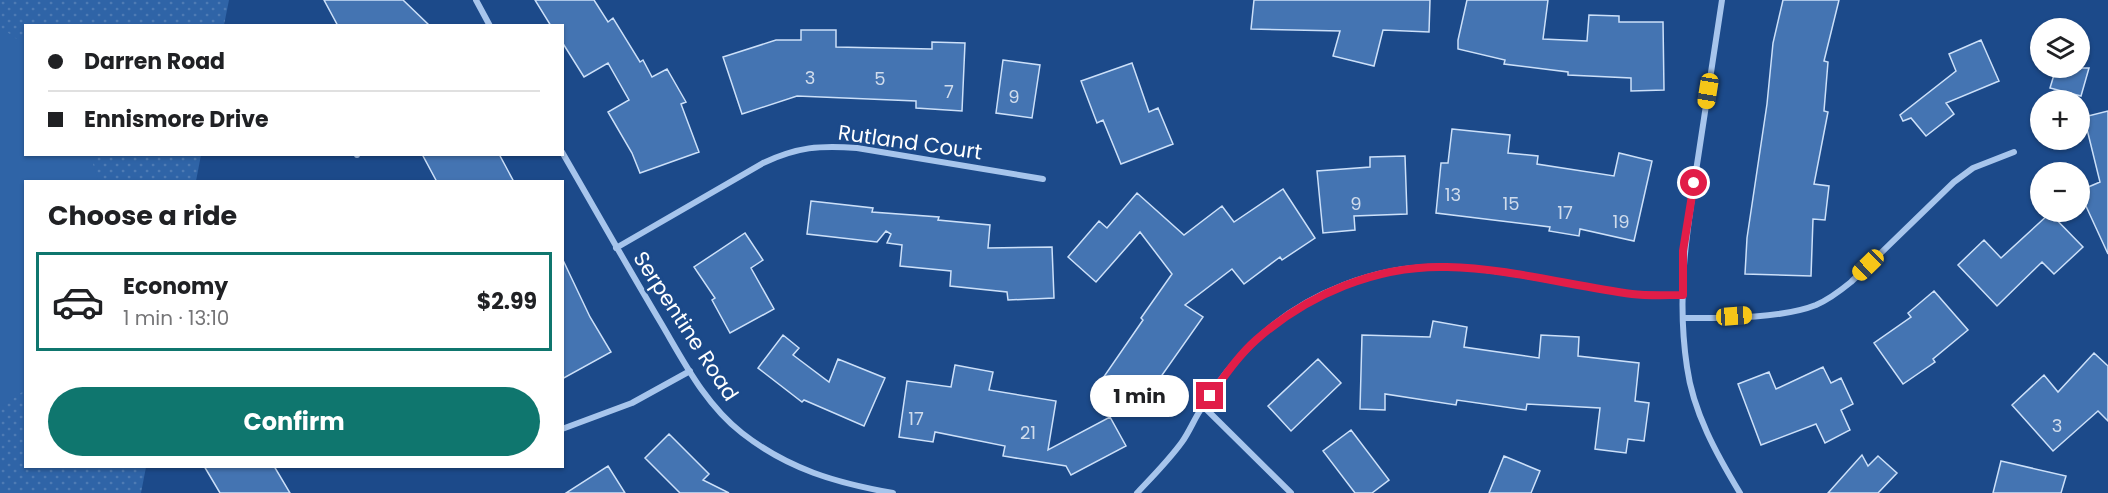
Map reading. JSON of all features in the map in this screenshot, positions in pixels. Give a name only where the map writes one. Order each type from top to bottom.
[{"type":"street","points":[[476,0],[489,24]]},
{"type":"street","points":[[1722,0],[1683,251],[1683,318],[1687,368],[1694,396],[1707,432],[1740,493]]},
{"type":"street","name":"Rutland Court","points":[[616,248],[763,163],[788,152],[809,147],[857,148],[1044,179]]},
{"type":"street","points":[[1683,318],[1776,314],[1802,310],[1834,296],[1954,182],[1973,168],[2014,152]]},
{"type":"street","name":"Serpentine Road","points":[[564,156],[690,371],[716,408],[741,432],[770,452],[803,470],[829,480],[893,493]]},
{"type":"street","points":[[1137,493],[1183,440],[1203,406],[1235,362],[1255,341],[1294,310],[1341,286],[1390,272],[1421,267],[1448,267],[1635,294],[1683,295]]},
{"type":"street","points":[[564,428],[632,403],[690,371]]},
{"type":"street","points":[[1203,406],[1291,493]]},
{"type":"shaded area","points":[[0,0],[229,0],[224,24],[24,24],[24,156],[201,156],[196,180],[24,180],[24,468],[146,468],[141,493],[0,493]]},
{"type":"shaded area","points":[[0,27],[24,44],[24,156],[90,156],[98,180],[24,180],[24,391],[0,408]]},
{"type":"building","points":[[324,0],[403,0],[428,24],[337,24]]},
{"type":"building","points":[[535,0],[594,0],[608,22],[613,18],[640,62],[643,60],[652,77],[667,69],[686,102],[681,104],[699,152],[640,173],[632,153],[608,112],[629,100],[608,63],[584,77],[564,45],[564,24],[550,24]]},
{"type":"building","points":[[1254,0],[1430,0],[1429,32],[1383,30],[1374,66],[1333,56],[1340,31],[1251,29]]},
{"type":"building","points":[[1467,0],[1548,0],[1543,39],[1587,41],[1589,15],[1619,16],[1619,22],[1663,22],[1664,90],[1631,91],[1631,78],[1568,75],[1568,72],[1504,64],[1505,60],[1458,49]]},
{"type":"building","points":[[1783,0],[1839,0],[1824,61],[1828,62],[1824,111],[1828,112],[1814,184],[1829,186],[1825,220],[1813,219],[1811,276],[1745,274],[1747,238],[1767,104],[1773,43]]},
{"type":"building","points":[[801,30],[836,30],[836,47],[932,49],[932,42],[965,43],[962,111],[916,108],[916,101],[797,96],[742,114],[723,57],[776,40],[801,40]]},
{"type":"building","points":[[1981,40],[1999,81],[1946,103],[1954,114],[1926,136],[1911,118],[1903,121],[1900,115],[1956,71],[1949,54]]},
{"type":"building","points":[[1003,60],[1040,65],[1032,118],[996,113]]},
{"type":"building","points":[[1132,63],[1149,112],[1158,108],[1173,144],[1121,164],[1103,120],[1097,123],[1081,81]]},
{"type":"building","points":[[2053,78],[2086,78],[2083,90],[2050,88]]},
{"type":"building","points":[[2108,111],[2108,254],[2090,215],[2090,186],[2100,182],[2090,141],[2090,116]]},
{"type":"building","points":[[1452,129],[1510,135],[1508,153],[1538,156],[1537,164],[1614,176],[1619,153],[1652,161],[1634,241],[1580,229],[1579,236],[1549,231],[1550,227],[1436,213],[1441,163],[1448,163]]},
{"type":"building","points":[[423,156],[500,156],[513,180],[436,180]]},
{"type":"building","points":[[1405,156],[1407,214],[1354,216],[1355,230],[1323,233],[1317,171],[1370,167],[1370,157]]},
{"type":"building","points":[[1283,189],[1315,238],[1282,260],[1280,257],[1244,284],[1232,269],[1185,305],[1203,317],[1141,405],[1103,378],[1172,274],[1140,232],[1096,282],[1068,257],[1099,221],[1107,228],[1137,193],[1184,235],[1222,206],[1234,222]]},
{"type":"building","points":[[811,201],[873,208],[872,212],[939,217],[938,220],[990,225],[988,248],[1052,247],[1054,298],[1008,300],[1007,292],[950,286],[951,271],[900,266],[902,245],[887,243],[891,234],[886,231],[877,242],[807,234]]},
{"type":"building","points":[[2040,222],[2059,222],[2083,247],[2054,274],[2042,262],[1997,306],[1958,265],[1984,240],[2001,258]]},
{"type":"building","points":[[745,233],[763,260],[751,268],[774,309],[730,333],[712,300],[715,298],[694,267]]},
{"type":"building","points":[[564,262],[590,317],[611,352],[564,378]]},
{"type":"building","points":[[1934,291],[1968,330],[1933,359],[1935,362],[1903,384],[1874,343],[1911,317],[1908,313]]},
{"type":"building","points":[[1433,321],[1467,327],[1464,347],[1539,358],[1541,335],[1579,337],[1578,356],[1639,363],[1635,401],[1649,403],[1644,441],[1628,439],[1626,453],[1595,449],[1600,408],[1527,404],[1526,410],[1457,400],[1456,405],[1385,394],[1385,410],[1360,409],[1362,335],[1430,337]]},
{"type":"building","points":[[783,335],[799,348],[793,355],[829,382],[838,359],[885,378],[864,426],[804,400],[802,402],[758,368]]},
{"type":"building","points":[[2094,353],[2108,366],[2108,421],[2098,411],[2053,451],[2012,405],[2044,375],[2058,392]]},
{"type":"building","points":[[1318,359],[1341,383],[1291,431],[1268,406]]},
{"type":"building","points":[[955,365],[993,372],[989,390],[1056,401],[1048,450],[1110,417],[1126,446],[1071,475],[1066,466],[1003,456],[1005,446],[935,432],[933,442],[899,437],[907,381],[951,387]]},
{"type":"building","points":[[1823,367],[1831,383],[1841,378],[1853,404],[1841,410],[1850,430],[1825,443],[1816,424],[1761,445],[1738,384],[1769,372],[1776,389]]},
{"type":"building","points":[[1351,430],[1389,480],[1372,493],[1355,493],[1323,451]]},
{"type":"building","points":[[669,434],[709,474],[703,480],[729,493],[680,493],[645,458]]},
{"type":"building","points":[[1862,455],[1868,466],[1878,456],[1897,473],[1878,493],[1828,493]]},
{"type":"building","points":[[1504,456],[1540,471],[1531,493],[1489,493]]},
{"type":"building","points":[[2001,461],[2066,476],[2061,493],[1993,493]]},
{"type":"building","points":[[608,466],[625,493],[566,493]]},
{"type":"building","points":[[205,468],[275,468],[290,493],[220,493]]},
{"type":"route","points":[[1210,396],[1235,362],[1255,341],[1294,310],[1341,286],[1390,272],[1421,267],[1448,267],[1635,294],[1683,295],[1683,251],[1694,183]]}]
